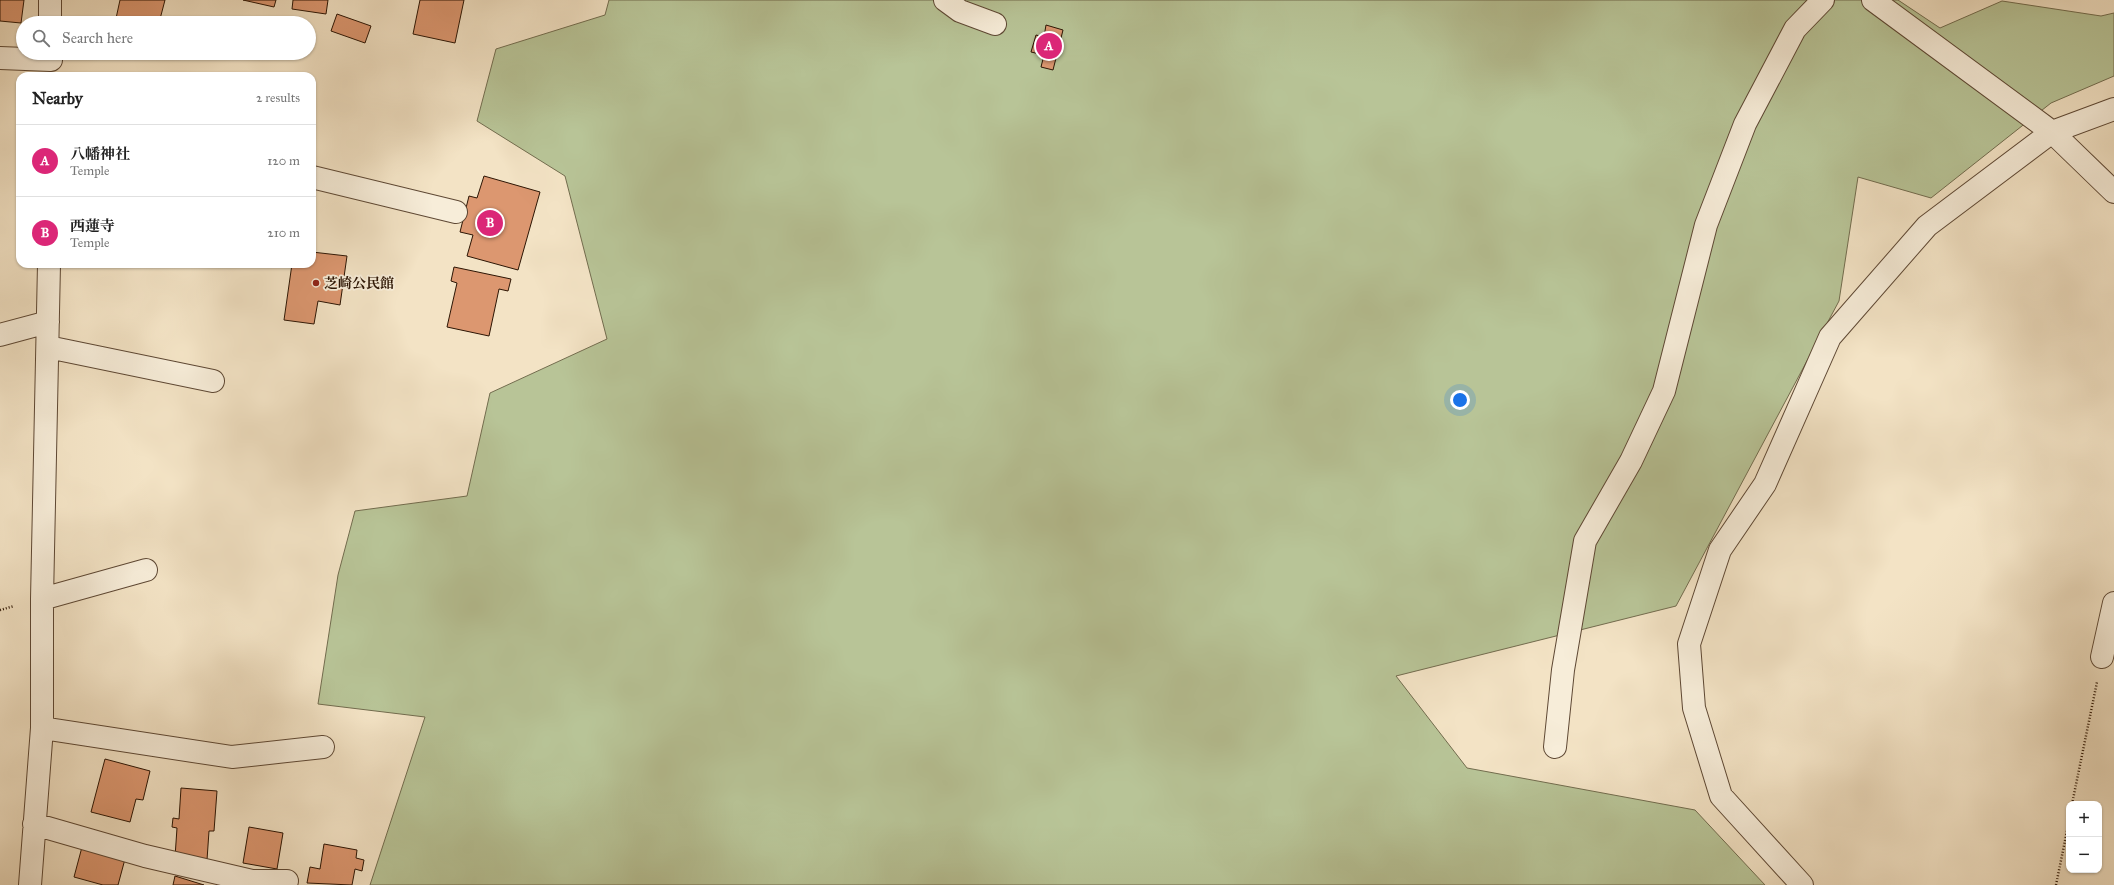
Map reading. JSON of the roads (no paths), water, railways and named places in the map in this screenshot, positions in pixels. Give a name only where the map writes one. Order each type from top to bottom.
[{"type":"street","points":[[50,0],[50,16]]},
{"type":"street","points":[[945,0],[960,11],[995,24]]},
{"type":"street","points":[[1555,747],[1563,670],[1585,541],[1631,461],[1664,391],[1706,225],[1745,124],[1795,29],[1823,0]]},
{"type":"street","points":[[1873,0],[2052,132],[2114,192]]},
{"type":"street","points":[[0,58],[16,60]]},
{"type":"street","points":[[20,60],[51,63]]},
{"type":"street","points":[[1802,885],[1721,796],[1694,708],[1688,644],[1720,550],[1765,484],[1830,337],[1927,226],[2052,132],[2114,109]]},
{"type":"street","points":[[316,178],[456,212]]},
{"type":"street","points":[[30,885],[42,728],[42,599],[49,268]]},
{"type":"street","points":[[0,335],[48,322]]},
{"type":"street","points":[[48,347],[213,381]]},
{"type":"street","points":[[42,599],[146,570]]},
{"type":"street","points":[[2102,657],[2114,603]]},
{"type":"street","points":[[42,728],[232,757],[323,746]]},
{"type":"street","points":[[34,824],[145,856],[252,881],[287,881]]},
{"type":"place","name":"八幡神社","points":[[1049,46]]},
{"type":"place","name":"西蓮寺","points":[[490,223]]},
{"type":"place","name":"芝崎公民館","points":[[316,283]]}]
